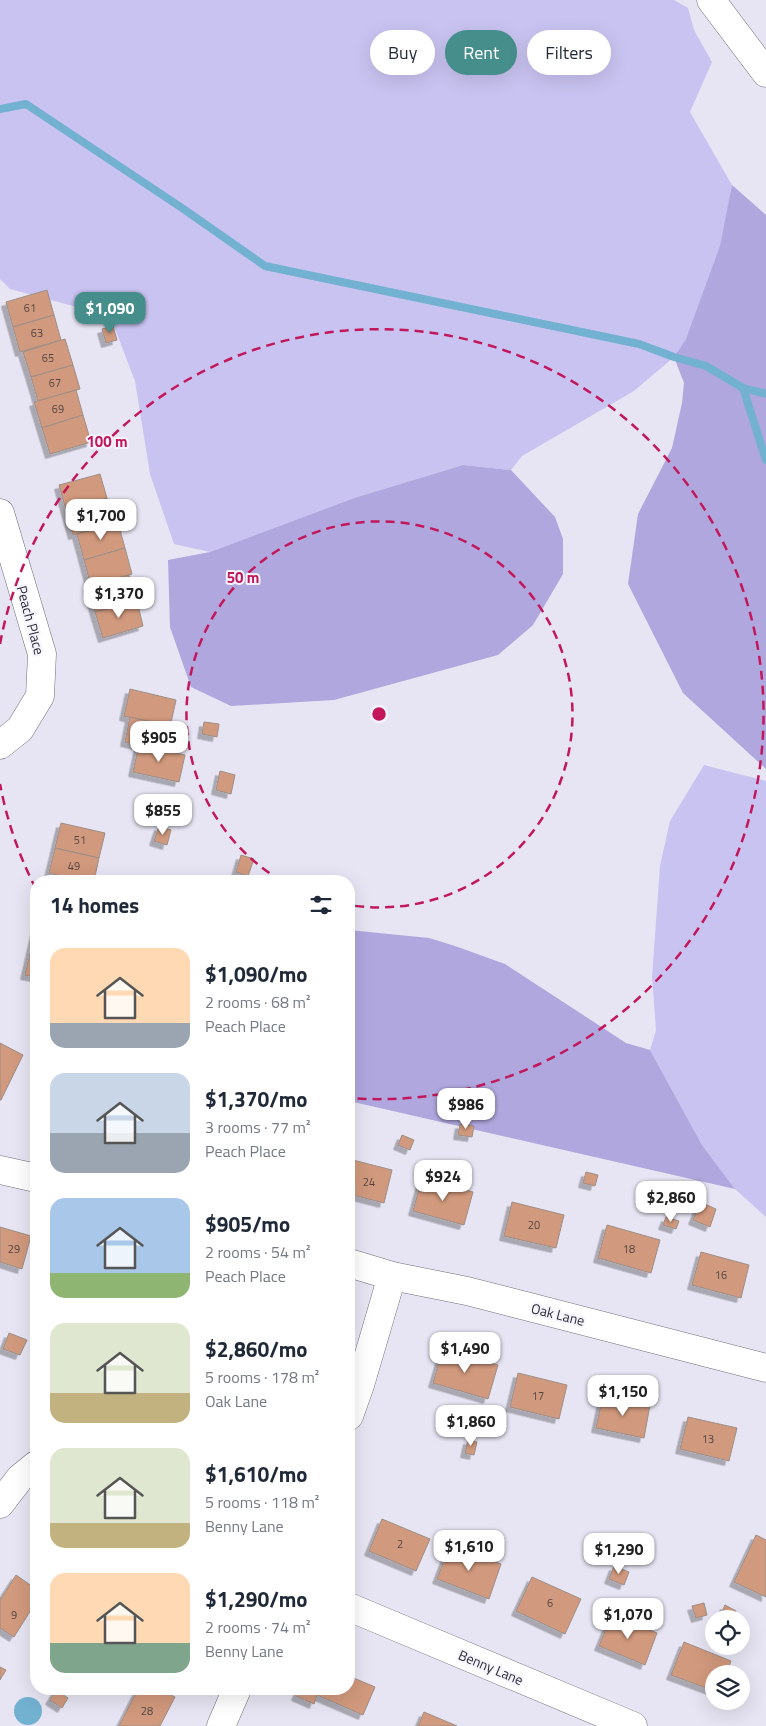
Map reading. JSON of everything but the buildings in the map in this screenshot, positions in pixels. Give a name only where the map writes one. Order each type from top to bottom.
[{"type":"street","points":[[711,0],[766,73]]},
{"type":"street","name":"Peach Place","points":[[0,513],[42,654],[40,696],[20,728],[0,745]]},
{"type":"street","points":[[0,1170],[30,1177]]},
{"type":"street","name":"Oak Lane","points":[[355,1266],[392,1276],[467,1291],[766,1368]]},
{"type":"street","points":[[355,1399],[392,1276]]},
{"type":"street","points":[[0,1504],[20,1478],[30,1470]]},
{"type":"street","name":"Benny Lane","points":[[355,1610],[633,1726]]},
{"type":"street","points":[[221,1726],[234,1695]]},
{"type":"shaded area","points":[[0,0],[674,0],[688,8],[694,30],[712,62],[690,112],[732,185],[714,289],[700,319],[674,357],[634,391],[522,456],[511,470],[463,465],[354,498],[210,552],[174,544],[150,474],[135,381],[110,316],[10,289],[0,279]]},
{"type":"shaded area","points":[[732,185],[766,215],[766,769],[683,693],[628,584],[638,514],[672,448],[682,403],[684,383],[674,357],[686,339],[720,246]]},
{"type":"shaded area","points":[[463,465],[511,470],[555,517],[563,539],[563,574],[533,625],[498,655],[334,700],[231,706],[191,687],[170,627],[168,560],[210,552],[354,498]]},
{"type":"shaded area","points":[[704,765],[766,781],[766,1217],[735,1189],[702,1145],[650,1050],[656,1030],[652,977],[660,866],[670,821]]},
{"type":"shaded area","points":[[355,931],[429,938],[505,964],[626,1043],[650,1050],[702,1145],[735,1189],[355,1102]]},
{"type":"water","points":[[28,1697],[38,1701],[42,1711],[38,1721],[28,1725],[18,1721],[14,1711],[18,1701]]},
{"type":"waterway","points":[[0,109],[26,104],[265,266],[639,344],[706,366],[743,388],[766,394]]},
{"type":"waterway","points":[[743,388],[766,460]]}]
